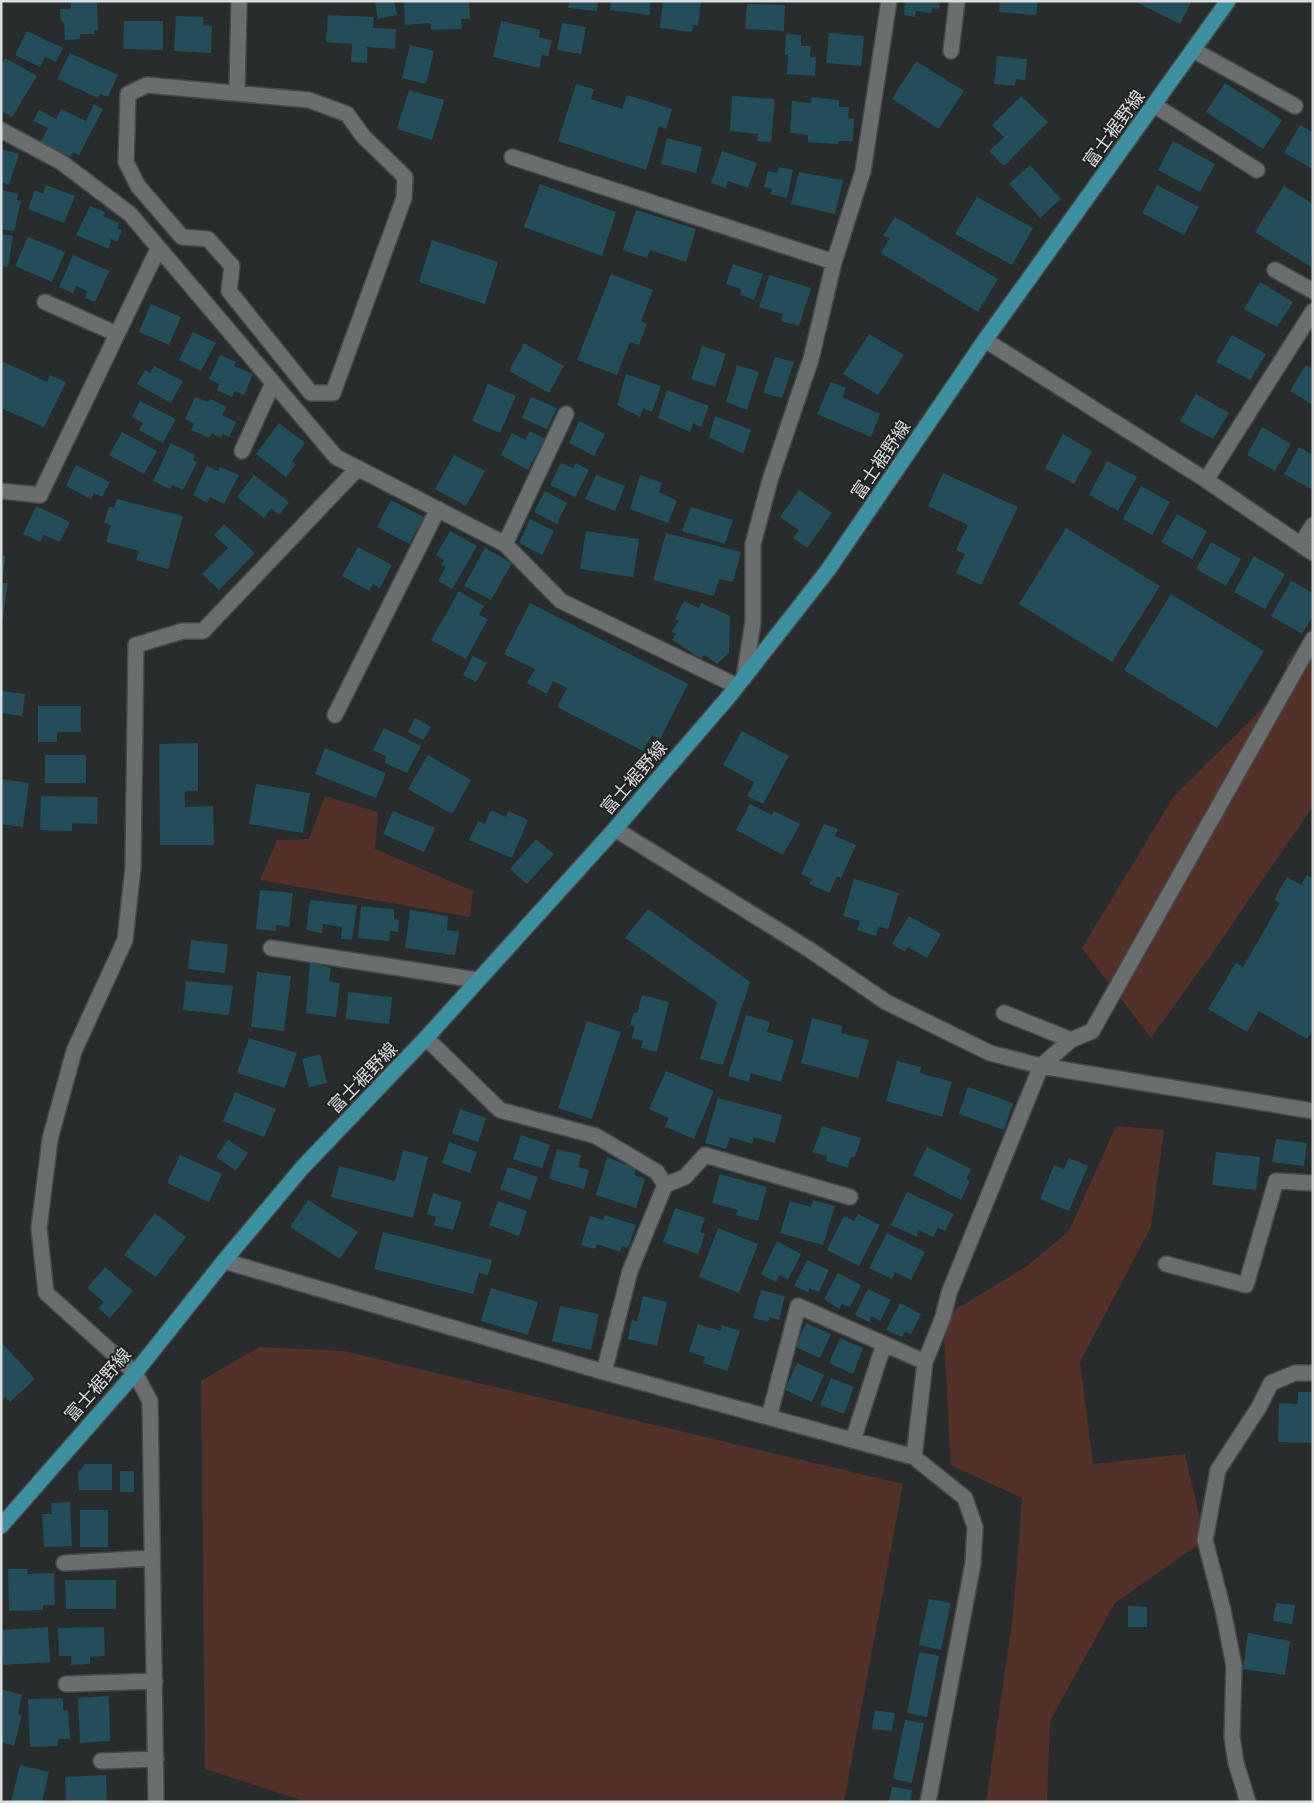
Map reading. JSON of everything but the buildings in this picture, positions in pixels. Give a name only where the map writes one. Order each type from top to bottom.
[{"type":"main road","name":"富士裾野線","points":[[1,1526],[135,1373],[224,1261],[302,1168],[426,1038],[614,829],[740,682],[828,570],[985,340],[1228,1]]},
{"type":"street","points":[[237,92],[240,1]]},
{"type":"street","points":[[1,130],[61,162],[130,214],[336,457],[505,544],[561,601],[740,682],[753,622],[753,544],[770,480],[811,359],[834,262],[863,171],[889,1]]},
{"type":"street","points":[[951,51],[957,1]]},
{"type":"street","points":[[1194,50],[1295,106]]},
{"type":"street","points":[[147,85],[237,92],[309,100],[347,114],[363,136],[405,177],[404,198],[334,393],[311,393],[229,291],[232,266],[208,239],[182,237],[138,186],[126,162],[128,94],[147,85]]},
{"type":"street","points":[[1154,105],[1257,170]]},
{"type":"street","points":[[512,157],[834,262]]},
{"type":"street","points":[[1,491],[40,495],[158,249]]},
{"type":"street","points":[[1274,270],[1313,291]]},
{"type":"street","points":[[46,302],[117,334]]},
{"type":"street","points":[[1206,480],[1313,311]]},
{"type":"street","points":[[985,340],[1206,480],[1307,549],[1313,525]]},
{"type":"street","points":[[242,451],[273,383]]},
{"type":"street","points":[[505,544],[566,414]]},
{"type":"street","points":[[156,1802],[150,1401],[135,1373],[46,1293],[39,1228],[50,1139],[74,1051],[125,940],[133,868],[136,645],[183,631],[203,632],[358,468]]},
{"type":"street","points":[[335,715],[438,509]]},
{"type":"street","points":[[914,1457],[925,1362],[943,1317],[949,1293],[1041,1066],[1071,1040],[1092,1031],[1313,639]]},
{"type":"street","points":[[614,829],[810,950],[886,1002],[990,1052],[1041,1066],[1313,1111]]},
{"type":"street","points":[[271,948],[477,980]]},
{"type":"street","points":[[1004,1013],[1071,1040]]},
{"type":"street","points":[[426,1038],[500,1110],[596,1136],[657,1172],[665,1186]]},
{"type":"street","points":[[604,1372],[630,1271],[665,1186],[685,1178],[706,1155],[850,1197]]},
{"type":"street","points":[[1166,1264],[1246,1285],[1276,1181],[1313,1182]]},
{"type":"street","points":[[224,1261],[604,1372],[914,1457],[965,1498],[975,1527],[973,1563],[928,1802]]},
{"type":"street","points":[[769,1417],[798,1306],[925,1362]]},
{"type":"street","points":[[852,1440],[884,1344]]},
{"type":"street","points":[[1248,1802],[1236,1763],[1232,1737],[1234,1666],[1223,1610],[1205,1540],[1218,1470],[1259,1407],[1271,1383],[1295,1373],[1313,1373]]},
{"type":"street","points":[[64,1563],[152,1558]]},
{"type":"street","points":[[66,1684],[155,1681]]},
{"type":"street","points":[[101,1761],[156,1760]]},
{"type":"shaded area","points":[[1313,633],[1313,806],[1225,935],[1151,1038],[1082,948],[1174,796],[1287,684],[1286,662]]},
{"type":"shaded area","points":[[325,796],[378,812],[375,849],[473,891],[470,917],[260,880],[277,840],[309,839]]},
{"type":"shaded area","points":[[1116,1126],[1164,1130],[1151,1227],[1080,1362],[1093,1464],[1185,1454],[1205,1540],[1115,1603],[1050,1721],[1047,1802],[986,1802],[1013,1616],[1022,1498],[951,1465],[943,1317],[1027,1266],[1069,1231]]},
{"type":"shaded area","points":[[259,1347],[344,1351],[903,1484],[844,1802],[307,1802],[205,1769],[201,1381]]}]
